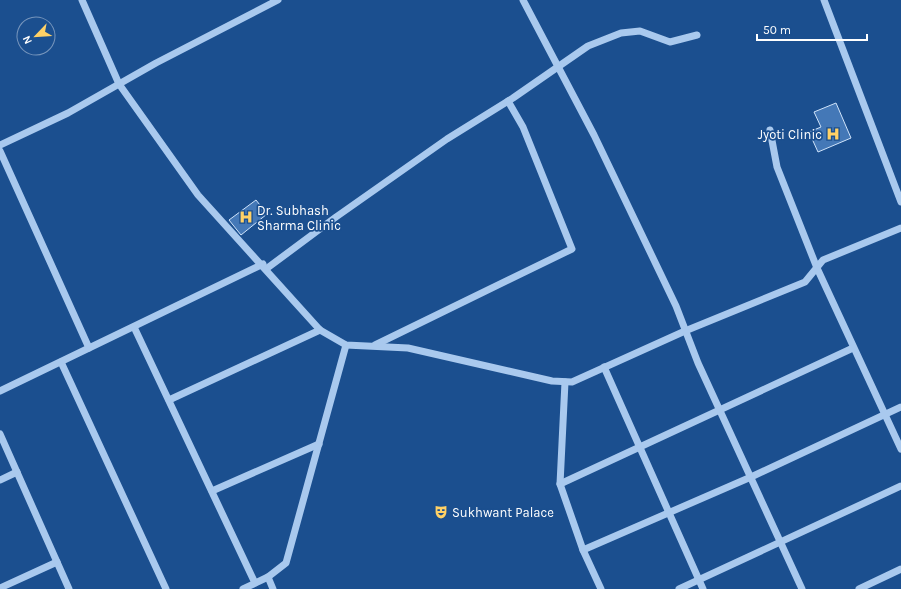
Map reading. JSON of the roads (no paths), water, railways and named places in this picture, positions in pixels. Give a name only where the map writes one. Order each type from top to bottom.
[{"type":"street","points":[[82,0],[119,84],[198,195],[320,330],[346,345],[408,348],[552,381],[572,382],[685,331],[805,282],[823,260],[901,228]]},
{"type":"street","points":[[0,145],[68,113],[119,84],[278,0]]},
{"type":"street","points":[[523,0],[594,135],[676,306],[698,364],[802,589]]},
{"type":"street","points":[[824,0],[901,202]]},
{"type":"street","points":[[0,391],[264,267],[440,144],[558,68],[588,46],[621,33],[640,31],[670,42],[697,35]]},
{"type":"street","points":[[373,346],[572,250],[523,127],[508,101]]},
{"type":"street","points":[[770,130],[777,167],[817,268],[901,450]]},
{"type":"street","points":[[0,151],[89,348]]},
{"type":"street","points":[[134,327],[255,583]]},
{"type":"street","points":[[169,400],[320,330]]},
{"type":"street","points":[[243,589],[268,577],[286,563],[346,345]]},
{"type":"street","points":[[560,484],[853,348]]},
{"type":"street","points":[[61,362],[166,589]]},
{"type":"street","points":[[604,367],[703,589]]},
{"type":"street","points":[[565,382],[560,484],[583,550],[601,589]]},
{"type":"street","points":[[583,550],[751,477],[901,407]]},
{"type":"street","points":[[0,434],[69,589]]},
{"type":"street","points":[[212,491],[319,444]]},
{"type":"street","points":[[0,480],[17,472]]},
{"type":"street","points":[[679,589],[901,486]]},
{"type":"street","points":[[0,588],[57,562]]},
{"type":"street","points":[[859,589],[901,569]]},
{"type":"street","points":[[268,577],[272,589]]},
{"type":"place","name":"Jyoti Clinic","points":[[833,134]]},
{"type":"place","name":"Dr. Subhash Sharma Clinic","points":[[246,217]]},
{"type":"place","name":"Sukhwant Palace","points":[[441,512]]}]
